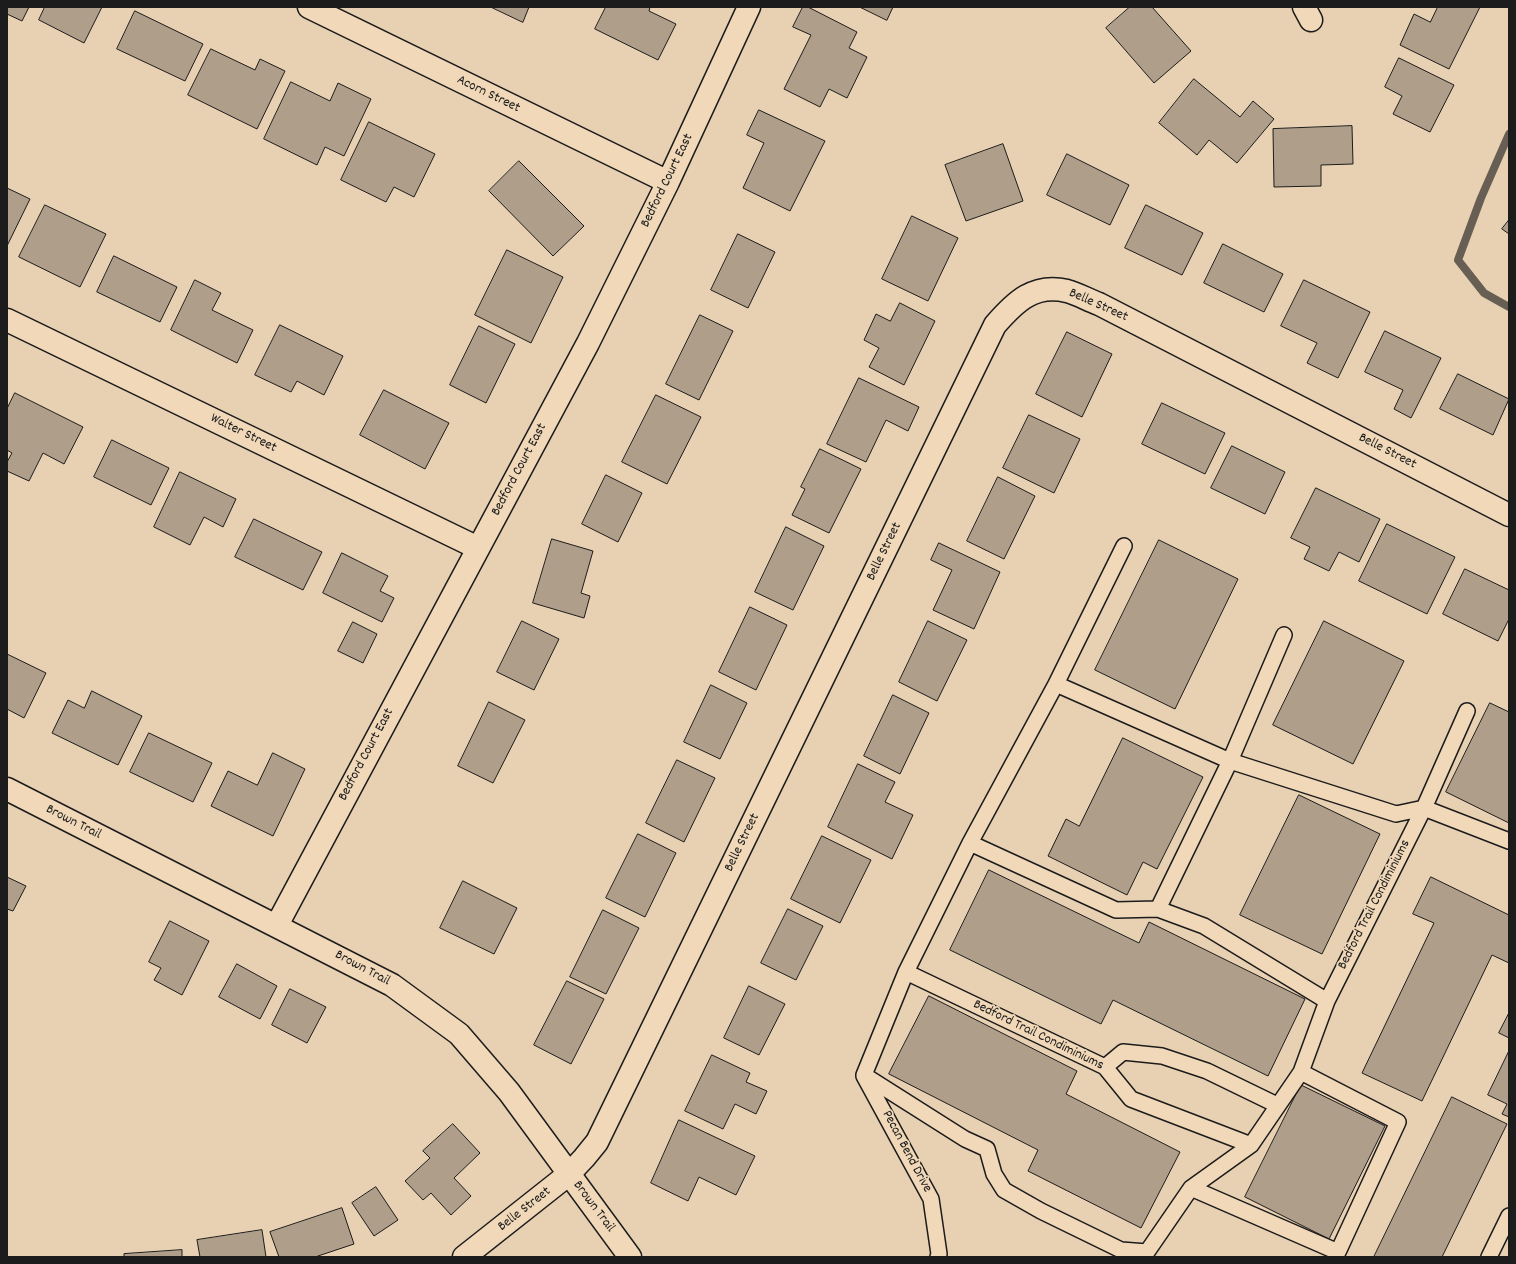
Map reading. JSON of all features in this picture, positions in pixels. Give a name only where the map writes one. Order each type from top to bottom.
[{"type":"street","name":"Acorn Street","points":[[309,7],[668,182]]},
{"type":"street","name":"Bedford Court East","points":[[277,925],[588,344],[668,182],[748,7]]},
{"type":"street","name":"Belle Street","points":[[464,1257],[569,1174],[597,1142],[995,325],[1006,312],[1031,292],[1045,289],[1066,291],[1099,304],[1509,515]]},
{"type":"street","name":"Walter Street","points":[[7,320],[478,548]]},
{"type":"street","name":"Brown Trail","points":[[7,789],[277,925],[392,985],[459,1034],[509,1092],[630,1257]]},
{"type":"lane","points":[[864,1075],[906,972],[970,843],[1056,684],[1124,546]]},
{"type":"lane","points":[[1158,909],[1230,761],[1284,635]]},
{"type":"lane","points":[[1056,684],[1230,761],[1396,814],[1424,808],[1509,841]]},
{"type":"lane","name":"Bedford Trail Condiminiums","points":[[864,1075],[965,1139],[987,1148],[994,1174],[1004,1190],[1041,1211],[1121,1250],[1147,1252],[1191,1188],[1251,1145],[1301,1072],[1327,1001],[1424,808],[1467,712]]},
{"type":"lane","points":[[970,843],[1116,910],[1158,909],[1204,926],[1327,1001]]},
{"type":"lane","name":"Bedford Trail Condiminiums","points":[[906,972],[1105,1067],[1131,1099],[1251,1145]]},
{"type":"lane","points":[[1105,1067],[1123,1052],[1162,1056],[1206,1071],[1277,1105]]},
{"type":"lane","points":[[1191,1188],[1338,1252],[1398,1122],[1301,1072]]},
{"type":"lane","name":"Pecan Bend Drive","points":[[864,1075],[931,1199],[939,1254],[938,1257]]},
{"type":"lane","points":[[1489,1257],[1509,1216]]},
{"type":"building","points":[[7,7],[29,7],[22,21],[7,14]]},
{"type":"building","points":[[45,7],[102,7],[84,43],[39,20]]},
{"type":"building","points":[[491,7],[529,7],[523,22]]},
{"type":"building","points":[[606,7],[650,7],[649,11],[676,24],[658,60],[595,29]]},
{"type":"building","points":[[803,7],[808,7],[857,32],[849,48],[867,57],[847,98],[829,89],[820,107],[784,89],[811,35],[793,27]]},
{"type":"building","points":[[860,7],[893,7],[887,20]]},
{"type":"building","points":[[1130,7],[1152,7],[1191,51],[1154,83],[1106,28]]},
{"type":"building","points":[[1438,7],[1480,7],[1449,69],[1400,45],[1414,14],[1430,22]]},
{"type":"building","points":[[135,11],[203,44],[185,81],[117,49]]},
{"type":"building","points":[[211,49],[255,70],[260,59],[285,71],[257,129],[188,95]]},
{"type":"building","points":[[1399,58],[1454,85],[1430,132],[1393,114],[1402,96],[1385,87]]},
{"type":"building","points":[[1194,79],[1240,117],[1253,101],[1274,119],[1237,163],[1209,140],[1197,155],[1159,123]]},
{"type":"building","points":[[291,82],[330,101],[338,83],[371,99],[344,156],[325,147],[317,165],[264,139]]},
{"type":"building","points":[[759,110],[825,141],[790,211],[743,188],[764,143],[747,135]]},
{"type":"building","points":[[369,122],[435,154],[414,197],[394,187],[386,202],[341,180]]},
{"type":"building","points":[[1352,126],[1353,164],[1321,165],[1321,186],[1274,187],[1273,129]]},
{"type":"building","points":[[1003,144],[1023,201],[966,221],[945,165]]},
{"type":"building","points":[[1067,154],[1129,185],[1110,225],[1047,195]]},
{"type":"building","points":[[519,161],[584,226],[553,256],[489,191]]},
{"type":"building","points":[[7,188],[30,199],[7,246]]},
{"type":"building","points":[[45,205],[106,234],[80,287],[19,257]]},
{"type":"building","points":[[1146,205],[1203,233],[1182,275],[1125,248]]},
{"type":"building","points":[[912,216],[958,238],[928,301],[882,279]]},
{"type":"building","points":[[1509,220],[1509,234],[1502,229]]},
{"type":"building","points":[[738,234],[775,252],[748,308],[711,290]]},
{"type":"building","points":[[1223,244],[1283,274],[1264,312],[1204,283]]},
{"type":"building","points":[[507,250],[563,277],[531,343],[475,315]]},
{"type":"building","points":[[114,256],[177,287],[160,322],[97,292]]},
{"type":"building","points":[[195,280],[221,293],[212,310],[253,330],[237,363],[171,330]]},
{"type":"building","points":[[1304,280],[1370,312],[1338,378],[1307,363],[1317,343],[1281,326]]},
{"type":"building","points":[[900,303],[935,321],[904,385],[869,367],[879,348],[864,340],[876,314],[890,321]]},
{"type":"building","points":[[700,315],[733,331],[699,400],[666,384]]},
{"type":"building","points":[[280,325],[343,356],[324,395],[297,381],[291,392],[255,375]]},
{"type":"building","points":[[479,326],[515,344],[486,403],[450,385]]},
{"type":"building","points":[[1385,331],[1441,358],[1411,418],[1394,409],[1403,390],[1365,372]]},
{"type":"building","points":[[1067,332],[1112,354],[1082,417],[1036,394]]},
{"type":"building","points":[[1458,374],[1509,399],[1493,435],[1440,409]]},
{"type":"building","points":[[859,378],[919,407],[908,431],[886,420],[866,462],[827,444]]},
{"type":"building","points":[[384,390],[449,423],[425,469],[360,435]]},
{"type":"building","points":[[15,393],[83,427],[64,464],[43,453],[29,481],[7,471],[7,462],[12,453],[7,450],[7,409]]},
{"type":"building","points":[[656,395],[701,417],[667,484],[622,462]]},
{"type":"building","points":[[1162,403],[1225,433],[1205,474],[1142,444]]},
{"type":"building","points":[[1029,415],[1080,439],[1054,493],[1003,468]]},
{"type":"building","points":[[112,440],[169,468],[151,505],[94,477]]},
{"type":"building","points":[[1232,446],[1285,472],[1265,514],[1211,488]]},
{"type":"building","points":[[820,449],[861,469],[829,533],[792,515],[805,489],[801,487]]},
{"type":"building","points":[[180,472],[236,499],[223,527],[204,517],[190,545],[154,527]]},
{"type":"building","points":[[606,475],[642,493],[618,542],[582,524]]},
{"type":"building","points":[[998,477],[1035,496],[1004,559],[967,541]]},
{"type":"building","points":[[1316,488],[1380,519],[1359,562],[1339,552],[1329,571],[1304,559],[1310,547],[1291,538]]},
{"type":"building","points":[[254,519],[322,552],[303,590],[235,557]]},
{"type":"building","points":[[1387,524],[1455,557],[1427,614],[1359,581]]},
{"type":"building","points":[[786,527],[824,546],[793,610],[755,592]]},
{"type":"building","points":[[552,539],[593,551],[581,593],[590,596],[584,618],[533,603]]},
{"type":"building","points":[[1159,540],[1238,579],[1175,709],[1095,670]]},
{"type":"building","points":[[939,543],[1000,572],[974,629],[933,610],[952,570],[931,560]]},
{"type":"building","points":[[342,553],[388,576],[380,591],[394,598],[382,622],[323,593]]},
{"type":"building","points":[[1465,569],[1509,590],[1509,619],[1498,641],[1443,614]]},
{"type":"building","points":[[750,607],[787,625],[756,690],[719,672]]},
{"type":"building","points":[[522,621],[559,639],[534,690],[497,672]]},
{"type":"building","points":[[928,621],[967,640],[937,701],[899,682]]},
{"type":"building","points":[[1324,621],[1404,661],[1353,764],[1273,725]]},
{"type":"building","points":[[353,622],[377,634],[363,663],[338,651]]},
{"type":"building","points":[[7,654],[46,673],[24,718],[7,709]]},
{"type":"building","points":[[711,685],[747,703],[720,759],[684,742]]},
{"type":"building","points":[[92,691],[142,716],[118,765],[52,733],[68,700],[84,708]]},
{"type":"building","points":[[893,695],[929,713],[900,774],[864,756]]},
{"type":"building","points":[[489,702],[525,720],[493,783],[458,766]]},
{"type":"building","points":[[1490,703],[1509,712],[1509,823],[1446,792]]},
{"type":"building","points":[[149,733],[212,763],[193,802],[130,772]]},
{"type":"building","points":[[1123,738],[1203,777],[1157,869],[1143,862],[1127,895],[1048,856],[1066,819],[1079,826]]},
{"type":"building","points":[[273,753],[305,769],[273,836],[211,806],[228,771],[257,785]]},
{"type":"building","points":[[677,760],[715,778],[684,842],[646,823]]},
{"type":"building","points":[[858,764],[895,782],[885,802],[913,815],[892,859],[828,827]]},
{"type":"building","points":[[1299,795],[1380,834],[1322,954],[1240,915]]},
{"type":"building","points":[[638,834],[676,853],[645,917],[606,898]]},
{"type":"building","points":[[822,836],[871,860],[840,923],[791,899]]},
{"type":"building","points":[[989,870],[1139,943],[1149,922],[1305,999],[1268,1076],[1113,1000],[1101,1024],[950,950]]},
{"type":"building","points":[[7,877],[26,886],[13,911],[7,909]]},
{"type":"building","points":[[1431,877],[1509,915],[1509,963],[1492,955],[1422,1101],[1362,1073],[1434,923],[1413,914]]},
{"type":"building","points":[[463,881],[517,908],[494,954],[440,928]]},
{"type":"building","points":[[788,909],[823,926],[796,980],[761,963]]},
{"type":"building","points":[[603,910],[639,928],[606,994],[570,977]]},
{"type":"building","points":[[170,921],[209,941],[182,995],[154,980],[161,968],[149,962]]},
{"type":"building","points":[[237,964],[277,986],[260,1019],[219,997]]},
{"type":"building","points":[[567,981],[604,999],[571,1064],[534,1045]]},
{"type":"building","points":[[749,986],[785,1004],[759,1055],[724,1038]]},
{"type":"building","points":[[290,989],[326,1007],[307,1043],[272,1025]]},
{"type":"building","points":[[929,996],[1077,1071],[1066,1094],[1180,1152],[1141,1228],[1028,1171],[1038,1150],[889,1074]]},
{"type":"building","points":[[1509,1013],[1509,1038],[1499,1033]]},
{"type":"building","points":[[1509,1051],[1509,1117],[1502,1114],[1507,1104],[1488,1095]]},
{"type":"building","points":[[712,1055],[750,1073],[746,1082],[767,1091],[756,1114],[735,1104],[723,1129],[685,1111]]},
{"type":"building","points":[[1301,1085],[1385,1126],[1329,1239],[1245,1197]]},
{"type":"building","points":[[1452,1097],[1507,1124],[1442,1257],[1374,1257]]},
{"type":"building","points":[[679,1120],[755,1156],[736,1195],[699,1177],[688,1201],[651,1183]]},
{"type":"building","points":[[453,1124],[480,1153],[454,1178],[471,1196],[451,1215],[431,1193],[423,1200],[405,1181],[430,1158],[423,1151]]},
{"type":"building","points":[[376,1187],[398,1220],[374,1236],[352,1203]]},
{"type":"building","points":[[342,1208],[354,1244],[315,1257],[279,1257],[270,1232]]},
{"type":"building","points":[[262,1230],[266,1257],[200,1257],[197,1240]]},
{"type":"building","points":[[182,1250],[182,1257],[124,1257],[124,1254]]},
{"type":"waterway","points":[[1509,134],[1481,198],[1458,260],[1484,293],[1509,307]]}]
